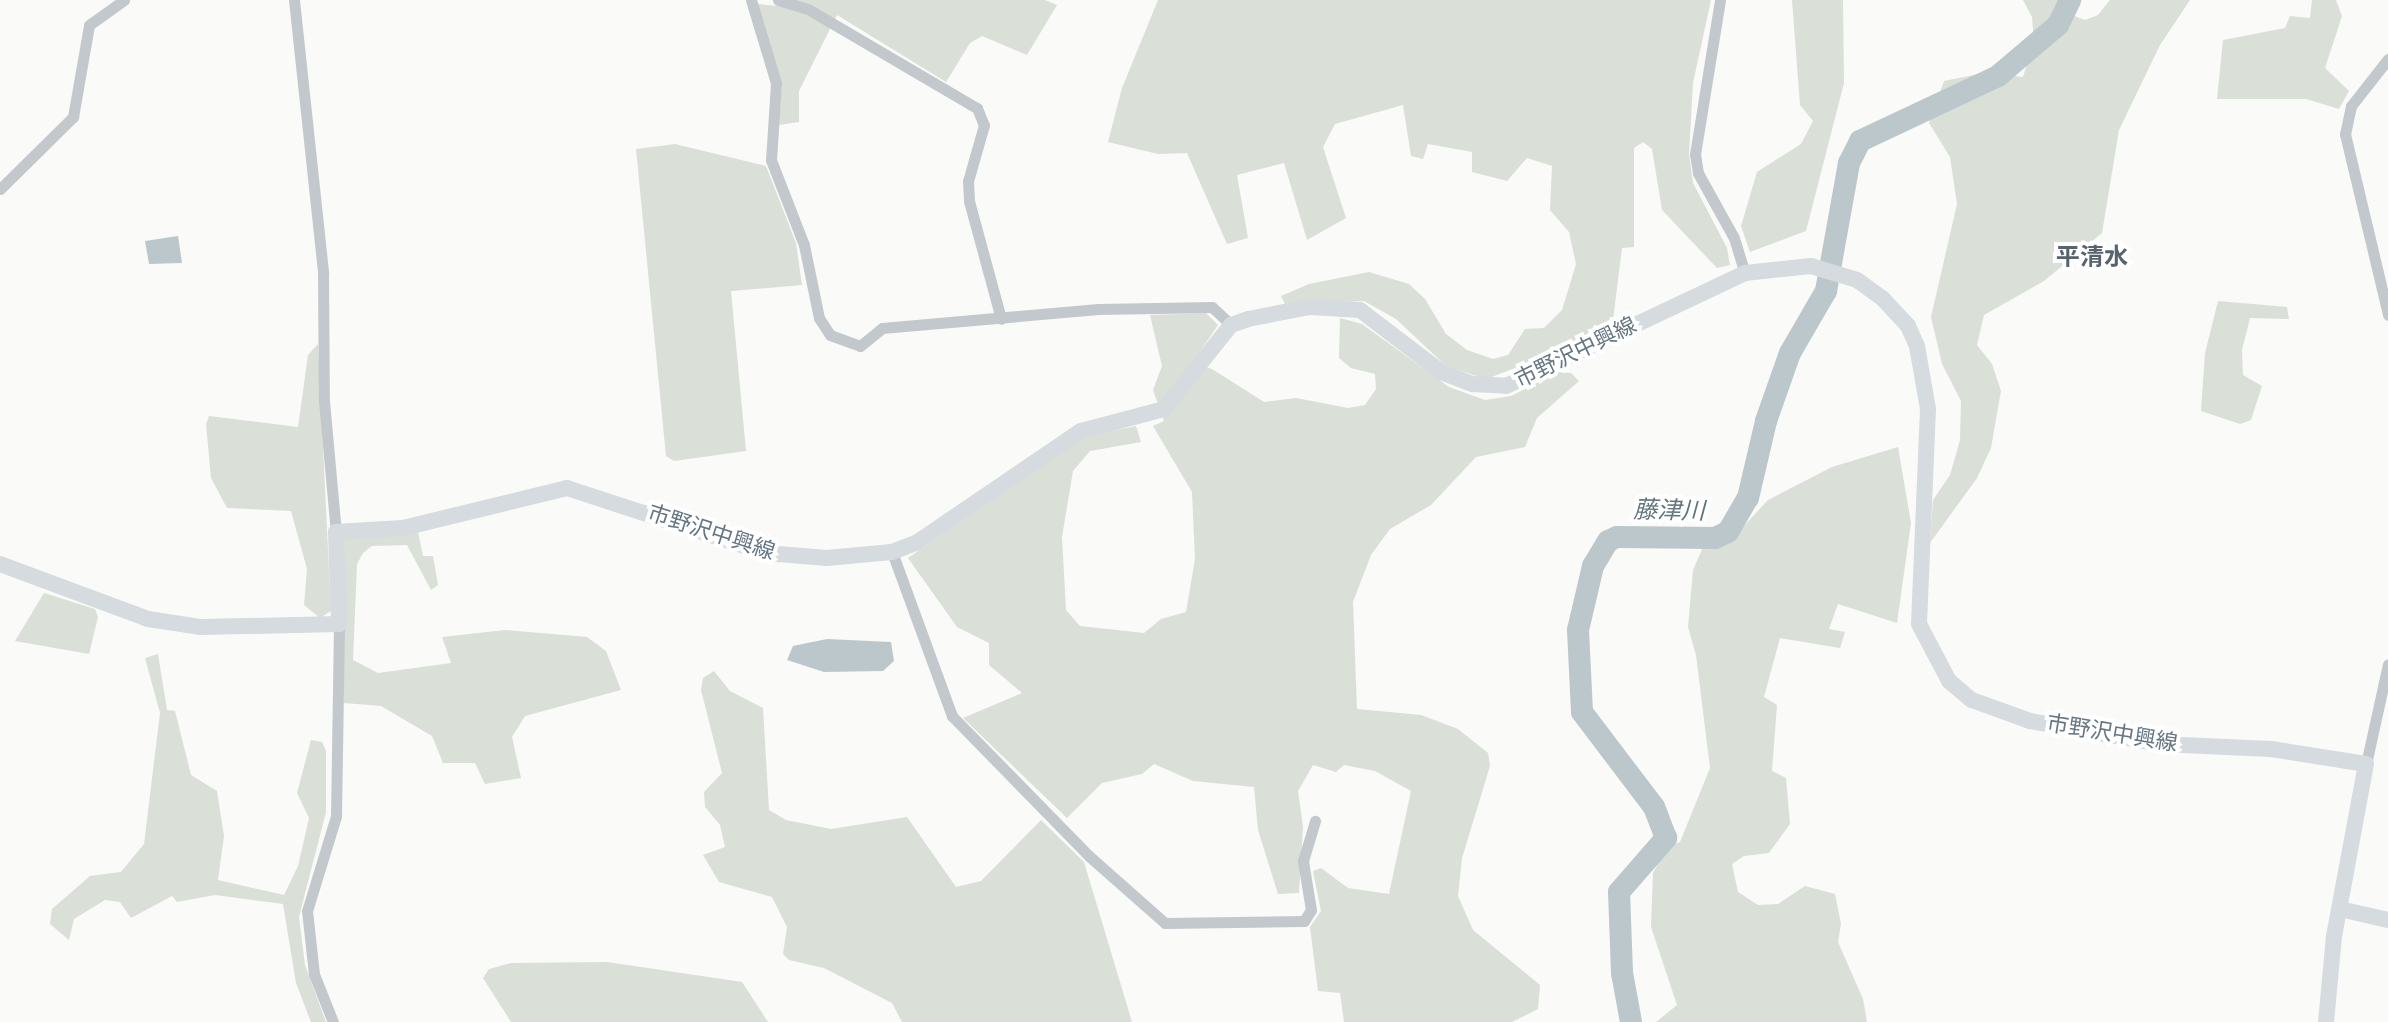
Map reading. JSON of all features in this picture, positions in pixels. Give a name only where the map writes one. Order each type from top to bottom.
[{"type":"main road","name":"市野沢中興線","points":[[336,532],[403,528],[567,488],[778,556],[892,552],[916,543],[1081,431],[1164,409],[1231,325],[1310,307],[1360,310],[1441,372],[1473,384],[1506,386],[1745,273],[1804,265],[1857,280],[1908,326],[1924,367],[1928,429],[1918,607],[1925,640],[1949,681],[1972,700],[2030,721],[2160,744],[2271,749],[2366,764]]},
{"type":"main road","points":[[0,564],[148,619],[201,627],[339,624],[336,532]]},
{"type":"main road","points":[[2326,1022],[2340,909],[2366,764]]},
{"type":"main road","points":[[2340,909],[2388,920]]},
{"type":"street","points":[[0,189],[73,117],[89,25],[124,0]]},
{"type":"street","points":[[294,0],[323,273],[324,401],[336,532]]},
{"type":"street","points":[[751,0],[776,83],[771,160],[804,245],[819,318],[830,335],[860,346],[882,328],[1098,309],[1212,307],[1231,325]]},
{"type":"street","points":[[778,0],[808,9],[977,108],[984,125],[968,181],[969,201],[1001,319]]},
{"type":"street","points":[[1720,0],[1695,154],[1698,173],[1734,238],[1745,273]]},
{"type":"street","points":[[2388,59],[2351,106],[2345,134],[2388,315]]},
{"type":"street","points":[[892,552],[952,716],[1155,916],[1184,925],[1304,921],[1311,910],[1303,861],[1315,821]]},
{"type":"street","points":[[333,1022],[314,974],[307,911],[336,816],[339,624]]},
{"type":"street","points":[[2366,764],[2388,664]]},
{"type":"shaded area","points":[[780,0],[1045,0],[1057,5],[1027,55],[982,36],[970,43],[946,82],[837,15],[799,91],[799,122],[779,125],[782,82],[755,11],[758,4],[778,6]]},
{"type":"shaded area","points":[[1158,0],[1711,0],[1693,83],[1689,154],[1693,183],[1727,248],[1730,265],[1717,268],[1662,210],[1652,149],[1643,142],[1634,148],[1634,247],[1622,248],[1613,320],[1561,351],[1486,379],[1446,366],[1396,319],[1364,301],[1285,304],[1281,296],[1309,284],[1369,272],[1409,284],[1425,299],[1446,334],[1467,350],[1493,359],[1508,355],[1525,329],[1544,328],[1562,310],[1576,264],[1569,232],[1550,210],[1552,166],[1527,158],[1507,181],[1472,172],[1472,152],[1428,144],[1423,159],[1411,156],[1403,105],[1335,124],[1323,147],[1346,218],[1307,240],[1284,163],[1237,175],[1248,238],[1227,244],[1187,153],[1158,154],[1108,142],[1122,88]]},
{"type":"shaded area","points":[[1792,0],[1843,0],[1844,83],[1806,231],[1750,252],[1741,226],[1757,172],[1801,144],[1813,121],[1800,105]]},
{"type":"shaded area","points":[[2023,0],[2067,0],[2064,12],[2085,20],[2098,15],[2110,0],[2190,0],[2160,45],[2119,130],[2102,233],[2044,281],[1984,315],[1977,345],[1992,364],[2001,391],[1991,448],[1977,478],[1930,543],[1933,500],[1950,475],[1960,440],[1961,401],[1942,364],[1931,317],[1957,204],[1950,157],[1929,123],[1944,81],[1984,73],[2023,77],[2034,42],[2032,17]]},
{"type":"shaded area","points":[[2312,0],[2336,0],[2342,16],[2325,68],[2349,91],[2339,109],[2306,99],[2217,99],[2223,40],[2285,28],[2290,16],[2310,18]]},
{"type":"shaded area","points":[[675,144],[766,166],[796,243],[802,285],[731,291],[746,451],[674,461],[666,456],[636,149]]},
{"type":"shaded area","points":[[178,236],[182,263],[149,264],[145,241]]},
{"type":"shaded area","points":[[2218,301],[2287,307],[2289,319],[2250,318],[2242,350],[2243,375],[2262,386],[2251,420],[2240,424],[2201,411],[2205,353]]},
{"type":"shaded area","points":[[1206,313],[1218,325],[1192,363],[1212,369],[1264,402],[1296,398],[1348,408],[1365,405],[1376,389],[1375,374],[1351,368],[1339,358],[1340,318],[1362,324],[1449,387],[1485,400],[1511,396],[1559,372],[1571,373],[1579,381],[1537,418],[1525,447],[1476,457],[1431,505],[1390,529],[1371,555],[1353,602],[1357,709],[1421,715],[1458,729],[1488,753],[1490,766],[1462,858],[1458,896],[1473,930],[1540,985],[1538,1009],[1512,1022],[1344,1022],[1340,993],[1318,991],[1310,927],[1321,911],[1313,871],[1321,868],[1348,888],[1389,894],[1411,791],[1375,771],[1344,765],[1336,772],[1313,765],[1298,791],[1303,827],[1299,893],[1278,894],[1258,830],[1254,787],[1193,781],[1154,764],[1142,774],[1102,783],[1067,818],[963,718],[1022,693],[989,665],[989,643],[957,627],[908,558],[1086,436],[1136,426],[1141,442],[1090,451],[1073,471],[1062,537],[1066,610],[1080,626],[1144,633],[1161,619],[1186,612],[1195,559],[1192,492],[1153,426],[1164,421],[1153,390],[1162,366],[1150,315]]},
{"type":"shaded area","points":[[318,344],[331,611],[320,618],[304,605],[307,569],[291,511],[227,508],[211,478],[206,424],[209,416],[298,427],[308,355]]},
{"type":"shaded area","points":[[1898,447],[1911,523],[1897,623],[1838,604],[1829,629],[1845,632],[1840,648],[1780,638],[1764,697],[1777,705],[1772,771],[1786,778],[1790,824],[1769,853],[1744,856],[1732,864],[1738,892],[1758,905],[1778,904],[1805,886],[1835,894],[1841,924],[1838,942],[1863,999],[1867,1022],[1656,1022],[1677,1005],[1651,927],[1653,873],[1668,846],[1680,842],[1710,768],[1696,655],[1688,627],[1693,570],[1703,547],[1730,541],[1768,500],[1832,467]]},
{"type":"shaded area","points":[[418,532],[423,556],[433,556],[438,585],[431,590],[407,545],[372,546],[363,553],[357,564],[353,660],[378,673],[451,663],[442,637],[505,630],[587,637],[606,651],[621,690],[525,716],[512,737],[521,778],[485,784],[475,763],[443,763],[432,736],[381,706],[344,703],[339,538]]},
{"type":"shaded area","points":[[44,593],[95,609],[98,617],[89,654],[15,641]]},
{"type":"shaded area","points":[[827,639],[891,642],[894,661],[883,671],[824,672],[787,660],[793,646]]},
{"type":"shaded area","points":[[158,654],[167,710],[175,711],[191,775],[217,791],[224,836],[218,880],[284,895],[298,866],[309,818],[297,793],[311,740],[322,742],[326,751],[326,812],[299,917],[305,965],[326,1022],[311,1022],[296,983],[283,904],[215,895],[177,902],[172,896],[131,918],[120,902],[105,900],[74,919],[69,940],[50,924],[52,909],[90,876],[121,872],[144,844],[160,713],[145,658]]},
{"type":"shaded area","points":[[714,671],[730,691],[763,708],[769,810],[786,820],[831,829],[907,817],[956,887],[981,881],[1041,820],[1084,862],[1132,1022],[902,1022],[892,1003],[824,968],[789,960],[783,954],[787,927],[772,897],[719,882],[703,855],[725,847],[720,825],[705,807],[704,792],[722,773],[701,690],[703,678]]},
{"type":"shaded area","points":[[607,962],[742,982],[768,1022],[511,1022],[483,978],[489,969],[511,963]]},
{"type":"waterway","name":"藤津川","points":[[1631,1022],[1622,973],[1619,892],[1666,838],[1654,807],[1582,712],[1578,630],[1593,566],[1608,541],[1617,537],[1715,538],[1728,532],[1748,498],[1766,421],[1790,353],[1826,291],[1849,163],[1860,141],[1998,76],[2058,25],[2070,0]]},
{"type":"district","name":"平清水","points":[[2092,258]]}]
